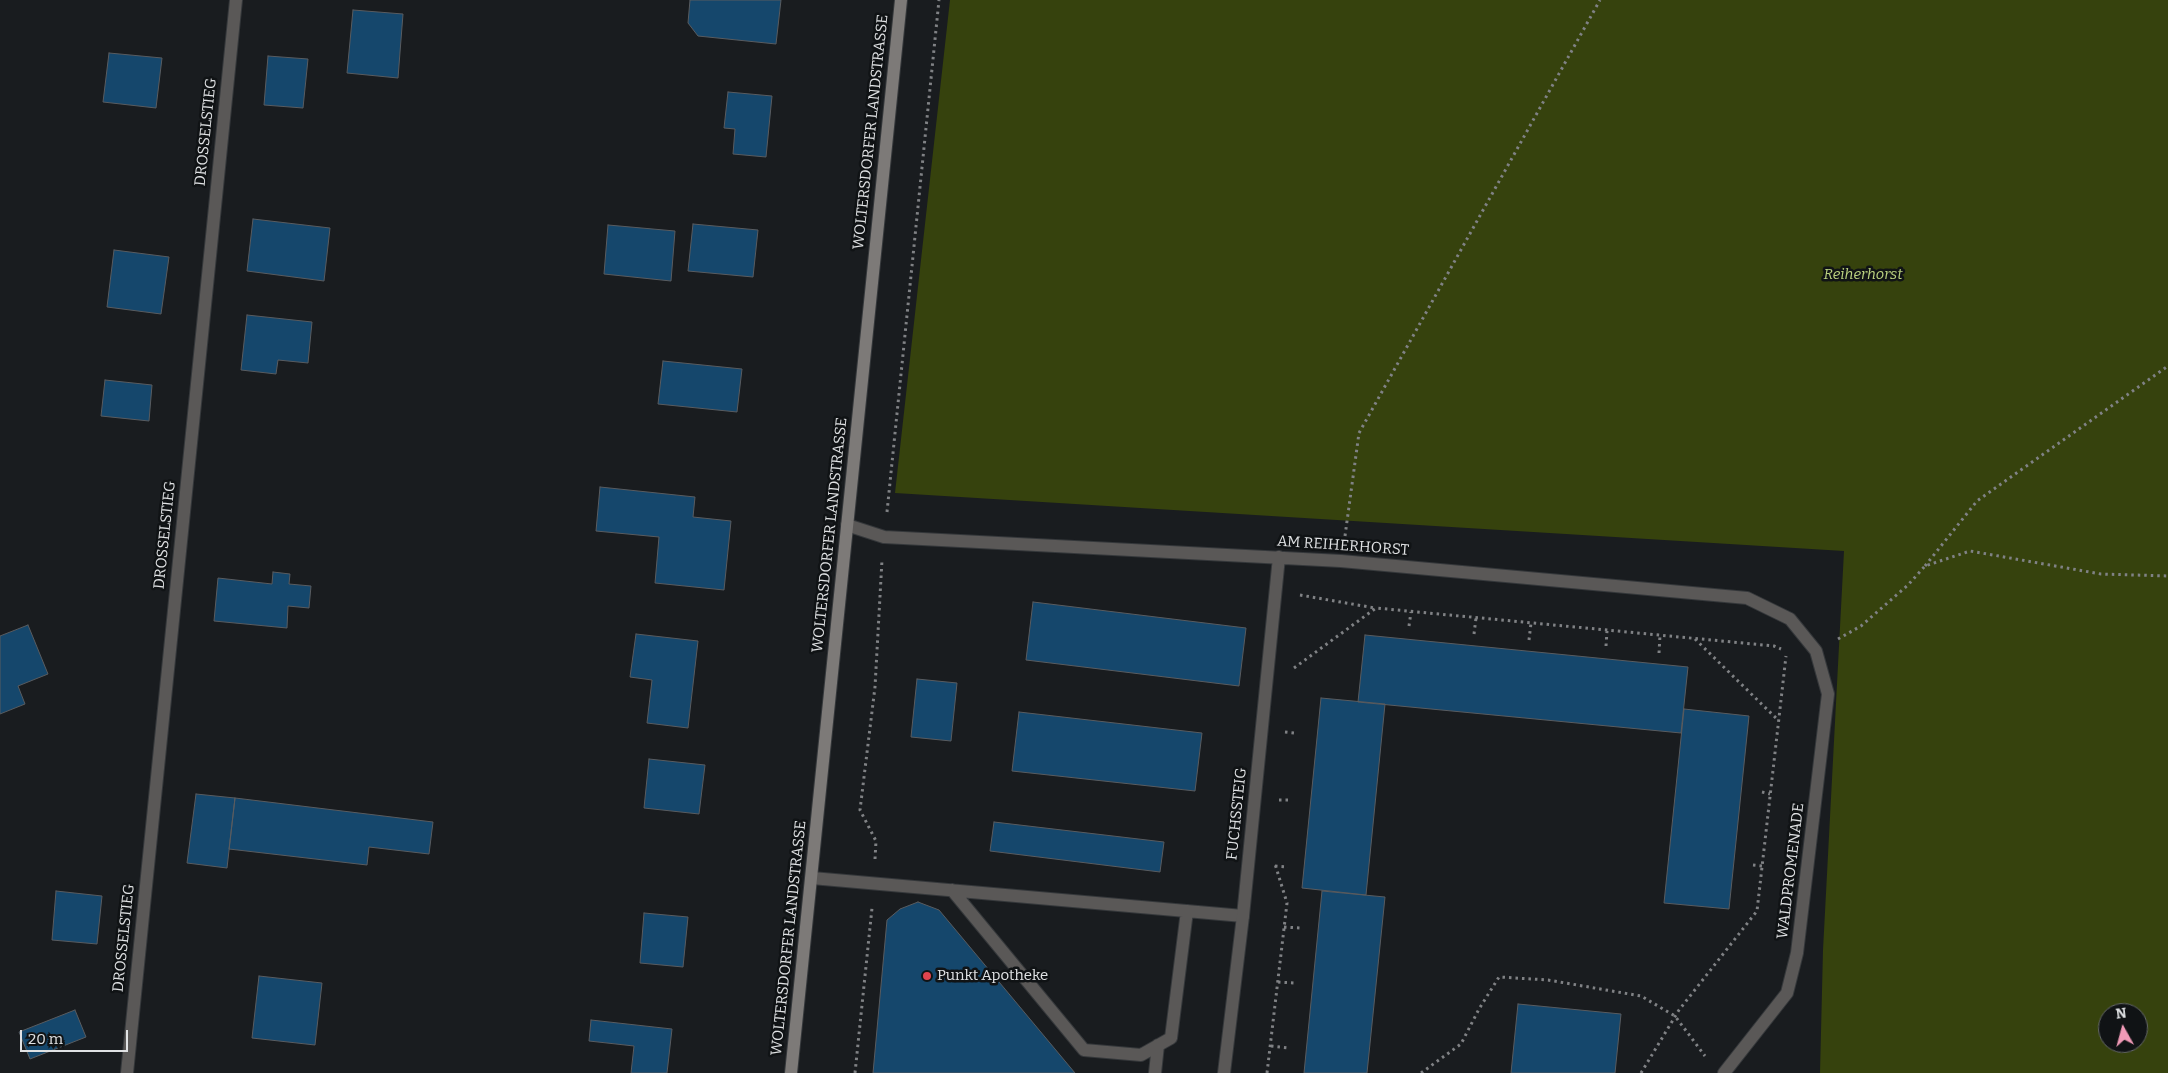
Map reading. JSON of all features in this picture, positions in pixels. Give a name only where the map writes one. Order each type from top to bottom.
[{"type":"main road","name":"WOLTERSDORFER LANDSTRASSE","points":[[791,1073],[901,0]]},
{"type":"street","name":"DROSSELSTIEG","points":[[127,1073],[236,0]]},
{"type":"street","name":"AM REIHERHORST","points":[[848,525],[884,537],[1341,561],[1747,598],[1790,619],[1816,651]]},
{"type":"street","name":"FUCHSSTEIG","points":[[1224,1073],[1243,916],[1279,557]]},
{"type":"street","name":"WALDPROMENADE","points":[[1724,1073],[1787,993],[1797,954],[1828,694],[1816,651]]},
{"type":"street","points":[[812,878],[1243,916]]},
{"type":"street","points":[[952,890],[1084,1050],[1141,1055],[1170,1038],[1187,911]]},
{"type":"street","points":[[1155,1073],[1158,1045]]},
{"type":"path","points":[[855,1073],[874,883],[876,841],[860,810],[875,687],[884,537],[938,0]]},
{"type":"path","points":[[1341,561],[1359,433],[1600,0]]},
{"type":"path","points":[[1816,651],[1861,626],[1908,585],[1977,501],[2168,366]]},
{"type":"path","points":[[1925,566],[1970,551],[2101,574],[2168,576]]},
{"type":"path","points":[[1277,581],[1299,594],[1376,608],[1774,646],[1787,651],[1757,911],[1675,1016],[1641,1073]]},
{"type":"path","points":[[1293,669],[1376,608]]},
{"type":"path","points":[[1409,626],[1411,612]]},
{"type":"path","points":[[1474,634],[1476,618]]},
{"type":"path","points":[[1529,640],[1531,623]]},
{"type":"path","points":[[1606,646],[1608,630]]},
{"type":"path","points":[[1659,652],[1660,636]]},
{"type":"path","points":[[1695,638],[1779,722]]},
{"type":"path","points":[[1762,792],[1770,794]]},
{"type":"path","points":[[1266,1073],[1271,1046],[1287,903],[1273,859]]},
{"type":"path","points":[[1753,865],[1762,866]]},
{"type":"path","points":[[1275,866],[1288,867]]},
{"type":"path","points":[[1284,927],[1300,928]]},
{"type":"path","points":[[1421,1073],[1461,1044],[1479,1009],[1500,977],[1548,980],[1641,996],[1675,1016],[1706,1059]]},
{"type":"path","points":[[1278,982],[1295,983]]},
{"type":"path","points":[[1271,1046],[1289,1048]]},
{"type":"green space","name":"Reiherhorst","points":[[950,0],[2168,0],[2168,1073],[1820,1073],[1823,950],[1844,551],[895,493]]},
{"type":"building","points":[[690,0],[781,0],[776,44],[698,36],[688,23]]},
{"type":"building","points":[[353,10],[403,14],[398,78],[347,73]]},
{"type":"building","points":[[109,53],[162,58],[156,108],[103,102]]},
{"type":"building","points":[[268,56],[308,59],[303,108],[264,105]]},
{"type":"building","points":[[728,92],[772,96],[766,157],[733,154],[735,129],[724,128]]},
{"type":"building","points":[[253,219],[330,228],[324,281],[247,271]]},
{"type":"building","points":[[693,224],[758,230],[753,277],[688,271]]},
{"type":"building","points":[[608,225],[675,231],[671,281],[604,274]]},
{"type":"building","points":[[114,250],[169,257],[161,314],[107,307]]},
{"type":"building","points":[[247,315],[312,322],[308,363],[278,360],[276,374],[241,370]]},
{"type":"building","points":[[663,361],[742,369],[737,412],[658,404]]},
{"type":"building","points":[[105,380],[152,385],[149,421],[101,416]]},
{"type":"building","points":[[600,487],[695,497],[693,517],[731,521],[724,590],[655,583],[659,537],[596,531]]},
{"type":"building","points":[[273,572],[290,574],[289,584],[311,586],[309,608],[288,606],[287,628],[214,621],[218,578],[272,584]]},
{"type":"building","points":[[1033,602],[1246,628],[1239,686],[1026,660]]},
{"type":"building","points":[[28,625],[48,674],[18,686],[25,704],[0,714],[0,636]]},
{"type":"building","points":[[636,634],[698,641],[688,728],[647,723],[652,680],[630,677]]},
{"type":"building","points":[[1365,635],[1688,667],[1681,733],[1358,702]]},
{"type":"building","points":[[917,679],[957,683],[951,741],[911,737]]},
{"type":"building","points":[[1321,698],[1385,704],[1366,895],[1302,888]]},
{"type":"building","points":[[1684,709],[1749,716],[1729,909],[1664,903]]},
{"type":"building","points":[[1019,712],[1202,733],[1195,791],[1012,771]]},
{"type":"building","points":[[649,759],[705,765],[699,814],[644,808]]},
{"type":"building","points":[[196,794],[235,798],[227,868],[187,863]]},
{"type":"building","points":[[235,798],[433,822],[429,854],[369,847],[367,865],[229,849]]},
{"type":"building","points":[[994,822],[1164,842],[1160,872],[990,851]]},
{"type":"building","points":[[56,891],[102,896],[97,944],[52,940]]},
{"type":"building","points":[[1322,891],[1385,897],[1367,1073],[1304,1073]]},
{"type":"building","points":[[918,902],[939,910],[1075,1073],[873,1073],[887,920],[900,909]]},
{"type":"building","points":[[644,913],[688,917],[683,967],[640,963]]},
{"type":"building","points":[[259,976],[322,983],[315,1045],[252,1038]]},
{"type":"building","points":[[1518,1004],[1621,1014],[1615,1073],[1511,1073]]},
{"type":"building","points":[[75,1010],[86,1037],[30,1059],[19,1032]]},
{"type":"building","points":[[591,1020],[672,1029],[667,1073],[631,1073],[634,1046],[589,1041]]},
{"type":"place","name":"Punkt Apotheke","points":[[927,976]]}]
